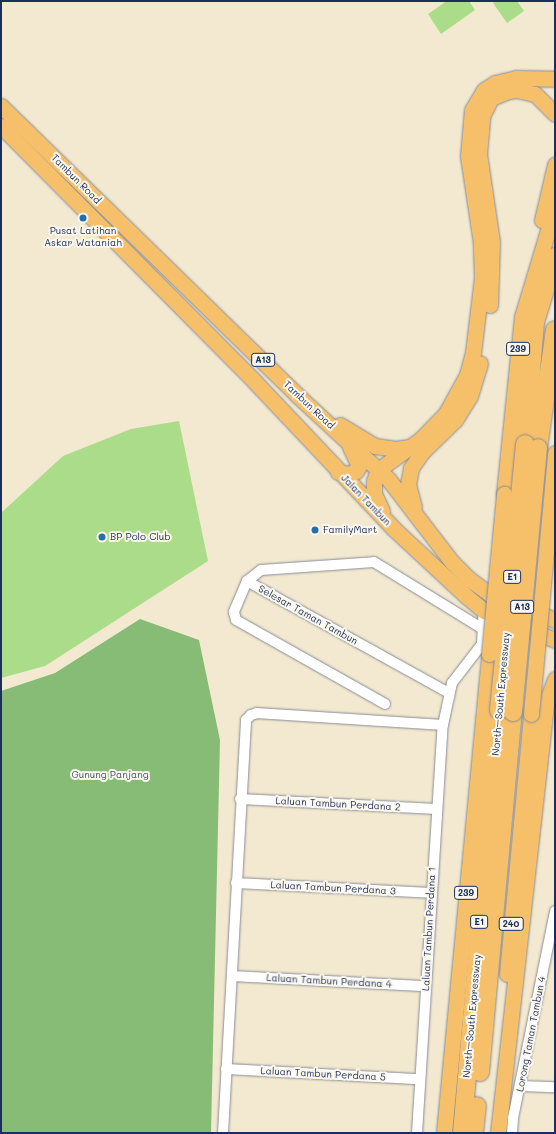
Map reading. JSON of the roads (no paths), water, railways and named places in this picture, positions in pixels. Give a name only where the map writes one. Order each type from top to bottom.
[{"type":"highway","name":"North–South Expressway","points":[[539,448],[535,322],[555,257]]},
{"type":"highway","name":"North–South Expressway","points":[[462,1133],[506,711],[555,330]]},
{"type":"highway","name":"North–South Expressway","points":[[474,1133],[506,711]]},
{"type":"main road","points":[[393,528],[374,494],[374,481],[378,470],[410,447],[446,413],[467,375],[473,353],[482,277],[481,243],[468,156],[472,110],[484,90],[495,83],[516,78],[555,79]]},
{"type":"main road","points":[[421,523],[410,495],[408,476],[410,468],[423,451],[455,420],[470,396],[478,377],[489,313],[493,276],[492,242],[479,154],[482,116],[491,98],[508,90],[517,90],[535,94],[555,114]]},
{"type":"main road","name":"Tambun Road","points":[[1,106],[144,248],[297,395],[378,470],[452,562],[480,588],[490,594],[555,620]]},
{"type":"main road","name":"Tambun Road","points":[[1,126],[182,310],[338,472]]},
{"type":"main road","points":[[522,317],[526,283],[555,165]]},
{"type":"main road","name":"239","points":[[444,1133],[522,317],[555,207]]},
{"type":"main road","points":[[88,214],[103,223],[125,242],[144,248],[149,267],[174,293],[182,310]]},
{"type":"main road","points":[[297,395],[375,446],[396,449],[410,447]]},
{"type":"main road","points":[[338,472],[348,474],[356,471],[358,466],[356,457],[344,437]]},
{"type":"main road","name":"240","points":[[492,1133],[531,714],[539,448]]},
{"type":"main road","name":"Jalan Tambun","points":[[338,472],[393,528]]},
{"type":"main road","name":"A13","points":[[393,528],[484,611],[555,640]]},
{"type":"main road","points":[[498,1133],[546,703],[555,679]]},
{"type":"street","name":"Selesar Taman Tambun","points":[[449,694],[247,581],[261,570],[374,562],[483,628]]},
{"type":"street","points":[[247,581],[234,612],[236,620],[384,704]]},
{"type":"street","name":"Laluan Tambun Perdana 1","points":[[417,1133],[430,894],[443,725],[452,683],[482,644],[484,611]]},
{"type":"street","points":[[223,1133],[240,799],[245,724],[248,717],[257,713],[443,725]]},
{"type":"street","name":"Laluan Tambun Perdana 2","points":[[240,799],[437,809]]},
{"type":"street","name":"Laluan Tambun Perdana 3","points":[[236,884],[430,894]]},
{"type":"street","name":"Lorong Taman Tambun 4","points":[[512,1133],[552,943],[555,911]]},
{"type":"street","name":"Laluan Tambun Perdana 4","points":[[232,976],[426,986]]},
{"type":"street","name":"Laluan Tambun Perdana 5","points":[[226,1069],[420,1079]]},
{"type":"street","points":[[521,1086],[555,1087]]},
{"type":"place","name":"Pusat Latihan Askar Wataniah","points":[[83,218]]},
{"type":"place","name":"FamilyMart","points":[[315,530]]},
{"type":"place","name":"BP Polo Club","points":[[102,537]]},
{"type":"park label","name":"Gunung Panjang","points":[[110,775]]}]
